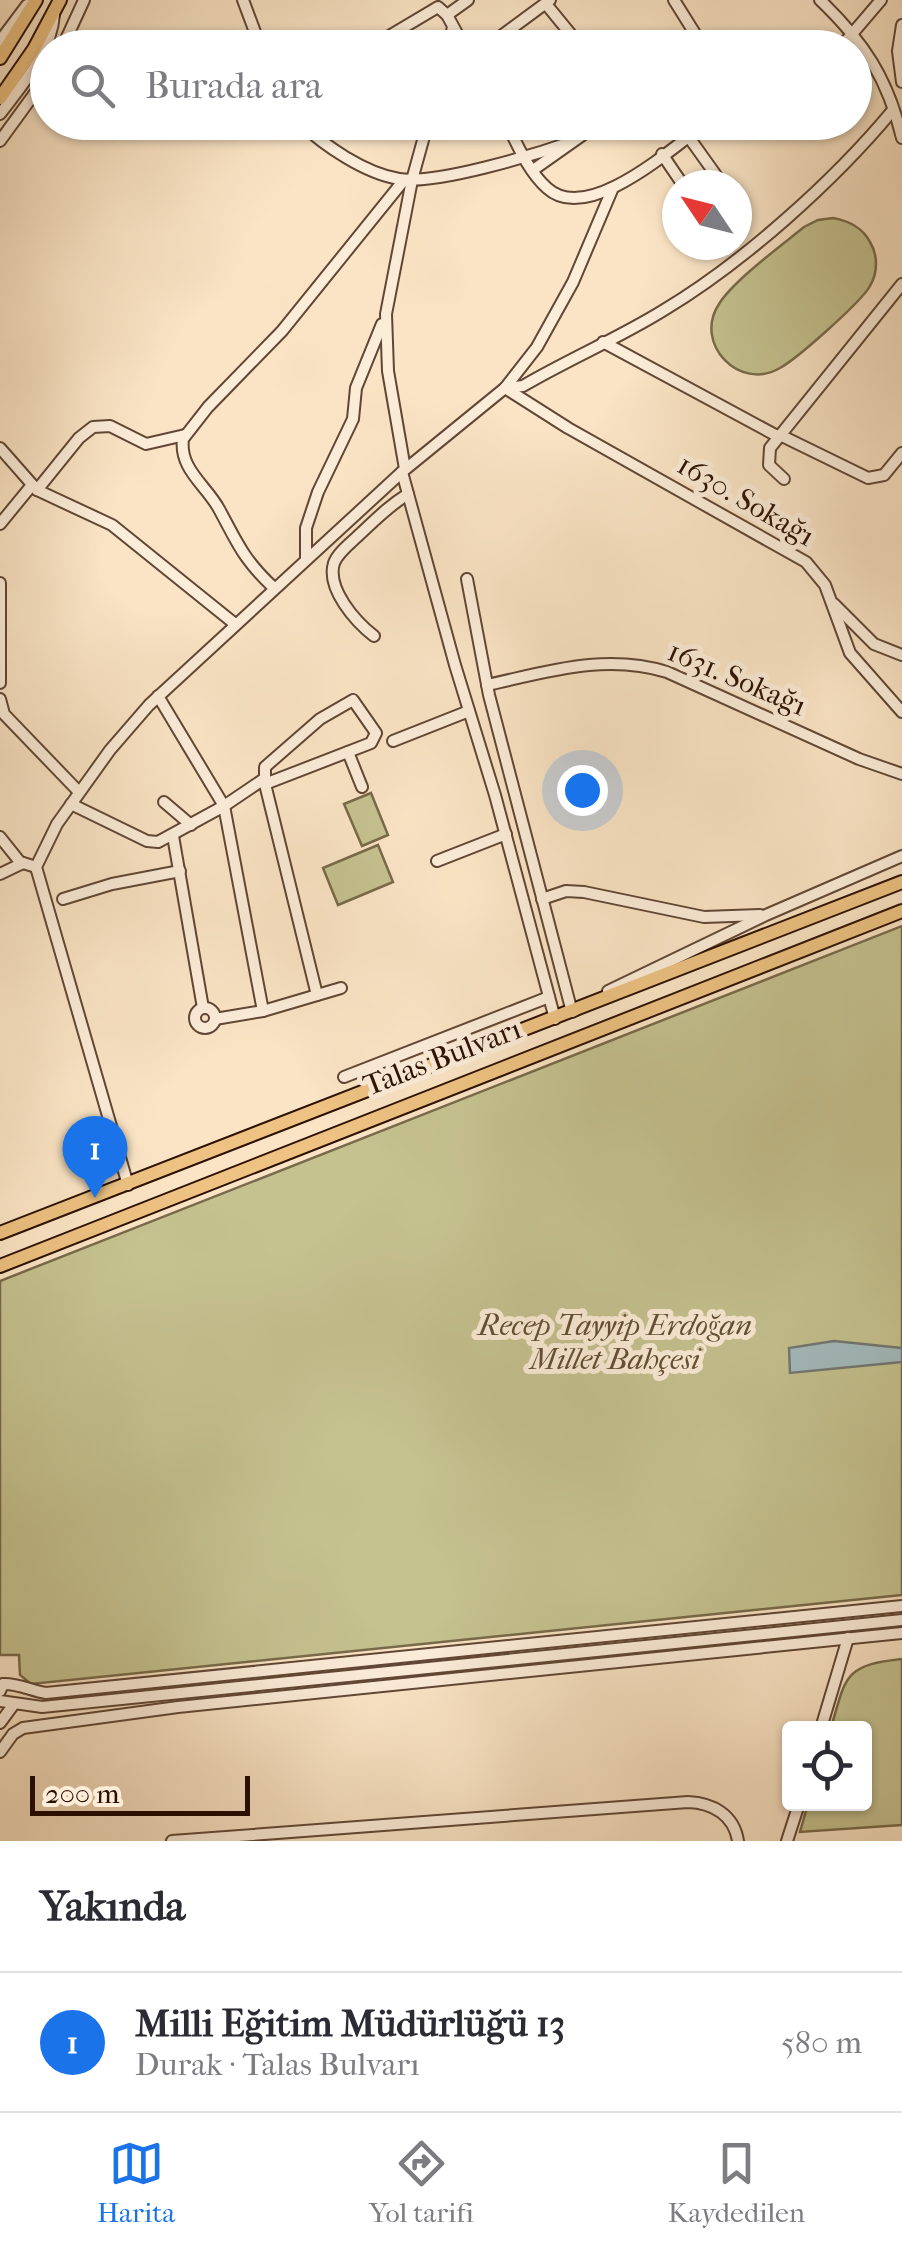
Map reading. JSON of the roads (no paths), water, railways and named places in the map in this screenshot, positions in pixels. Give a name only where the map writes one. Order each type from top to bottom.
[{"type":"main road","points":[[0,58],[33,0]]},
{"type":"main road","points":[[42,30],[57,6]]},
{"type":"main road","points":[[0,98],[30,50]]},
{"type":"main road","name":"Talas Bulvarı","points":[[0,1234],[902,882]]},
{"type":"main road","name":"Talas Bulvarı","points":[[0,1258],[902,903]]},
{"type":"main road","points":[[0,1266],[902,911]]},
{"type":"street","points":[[0,42],[33,0]]},
{"type":"street","points":[[70,30],[84,0]]},
{"type":"street","points":[[243,0],[254,30]]},
{"type":"street","points":[[447,15],[468,0]]},
{"type":"street","points":[[674,0],[693,30]]},
{"type":"street","points":[[820,0],[852,30]]},
{"type":"street","points":[[856,30],[881,0]]},
{"type":"street","points":[[510,30],[548,2],[569,30]]},
{"type":"street","points":[[399,30],[438,7],[456,30]]},
{"type":"street","points":[[902,25],[898,51],[902,82]]},
{"type":"street","points":[[453,30],[454,26]]},
{"type":"street","points":[[872,63],[902,138]]},
{"type":"street","points":[[0,114],[30,71]]},
{"type":"street","points":[[0,141],[30,100]]},
{"type":"street","points":[[872,134],[894,110]]},
{"type":"street","points":[[323,140],[383,175],[408,180],[525,159],[571,142]]},
{"type":"street","points":[[422,140],[408,180],[386,314],[388,371],[403,470],[555,1018]]},
{"type":"street","points":[[515,140],[548,189],[564,196],[590,196],[612,190],[682,140]]},
{"type":"street","points":[[533,170],[574,140]]},
{"type":"street","points":[[691,140],[712,170]]},
{"type":"street","points":[[505,388],[523,386],[660,313],[728,266],[866,140]]},
{"type":"street","points":[[662,154],[673,170]]},
{"type":"street","points":[[0,524],[79,438],[94,427],[110,426],[142,444],[185,435],[282,331],[408,180]]},
{"type":"street","points":[[128,1185],[36,867],[46,841],[122,734],[158,696],[403,470],[505,388],[537,346],[573,282],[612,190]]},
{"type":"street","points":[[784,479],[773,472],[767,458],[770,448],[902,284]]},
{"type":"street","points":[[306,558],[306,528],[318,492],[353,419],[356,388],[386,314]]},
{"type":"street","points":[[603,342],[868,478],[884,474],[902,453]]},
{"type":"street","name":"1630. Sokağı","points":[[505,388],[568,428],[806,562],[822,578],[856,662],[902,712]]},
{"type":"street","points":[[185,435],[185,462],[219,510],[234,542],[274,588]]},
{"type":"street","points":[[0,448],[35,487],[112,525],[234,624]]},
{"type":"street","points":[[374,636],[345,603],[333,567],[340,554],[365,529],[408,494]]},
{"type":"street","points":[[467,580],[487,685],[572,1012],[636,975],[902,856]]},
{"type":"street","points":[[0,583],[0,683]]},
{"type":"street","points":[[830,599],[874,644],[902,656]]},
{"type":"street","name":"1631. Sokağı","points":[[487,685],[581,664],[640,665],[666,672],[845,753],[902,774]]},
{"type":"street","points":[[158,696],[224,806],[263,1011]]},
{"type":"street","points":[[0,699],[2,711],[80,792]]},
{"type":"street","points":[[71,804],[147,841],[162,842],[264,781],[373,742],[376,735],[353,700],[320,720],[264,766],[264,781],[317,995]]},
{"type":"street","points":[[393,741],[469,712]]},
{"type":"street","points":[[348,752],[362,786]]},
{"type":"street","points":[[164,802],[191,826]]},
{"type":"street","points":[[437,861],[506,834]]},
{"type":"street","points":[[174,836],[203,1008]]},
{"type":"street","points":[[0,837],[23,863],[36,867]]},
{"type":"street","points":[[0,874],[23,863]]},
{"type":"street","points":[[63,898],[180,871]]},
{"type":"street","points":[[542,898],[584,892],[704,917],[766,915]]},
{"type":"street","points":[[203,1008],[196,1014],[200,1026],[210,1027],[215,1019],[263,1011],[341,988]]},
{"type":"street","points":[[344,1077],[549,997]]},
{"type":"street","points":[[203,1008],[212,1010],[215,1019]]},
{"type":"street","points":[[0,1691],[4,1684],[46,1693],[902,1606]]},
{"type":"street","points":[[0,1701],[42,1707],[902,1620]]},
{"type":"street","points":[[0,1752],[13,1734],[23,1728],[178,1707],[902,1633]]},
{"type":"street","points":[[823,1721],[848,1638]]},
{"type":"street","points":[[0,1723],[23,1690]]},
{"type":"street","points":[[172,1841],[695,1802],[714,1807],[728,1817],[738,1841]]},
{"type":"street","points":[[787,1841],[797,1811]]},
{"type":"water","points":[[834,1341],[902,1348],[902,1362],[790,1373],[789,1348]]},
{"type":"place","name":"Milli Eğitim Müdürlüğü 13","points":[[95,1198]]},
{"type":"park label","name":"Recep Tayyip Erdoğan Millet Bahçesi","points":[[615,1342]]}]
